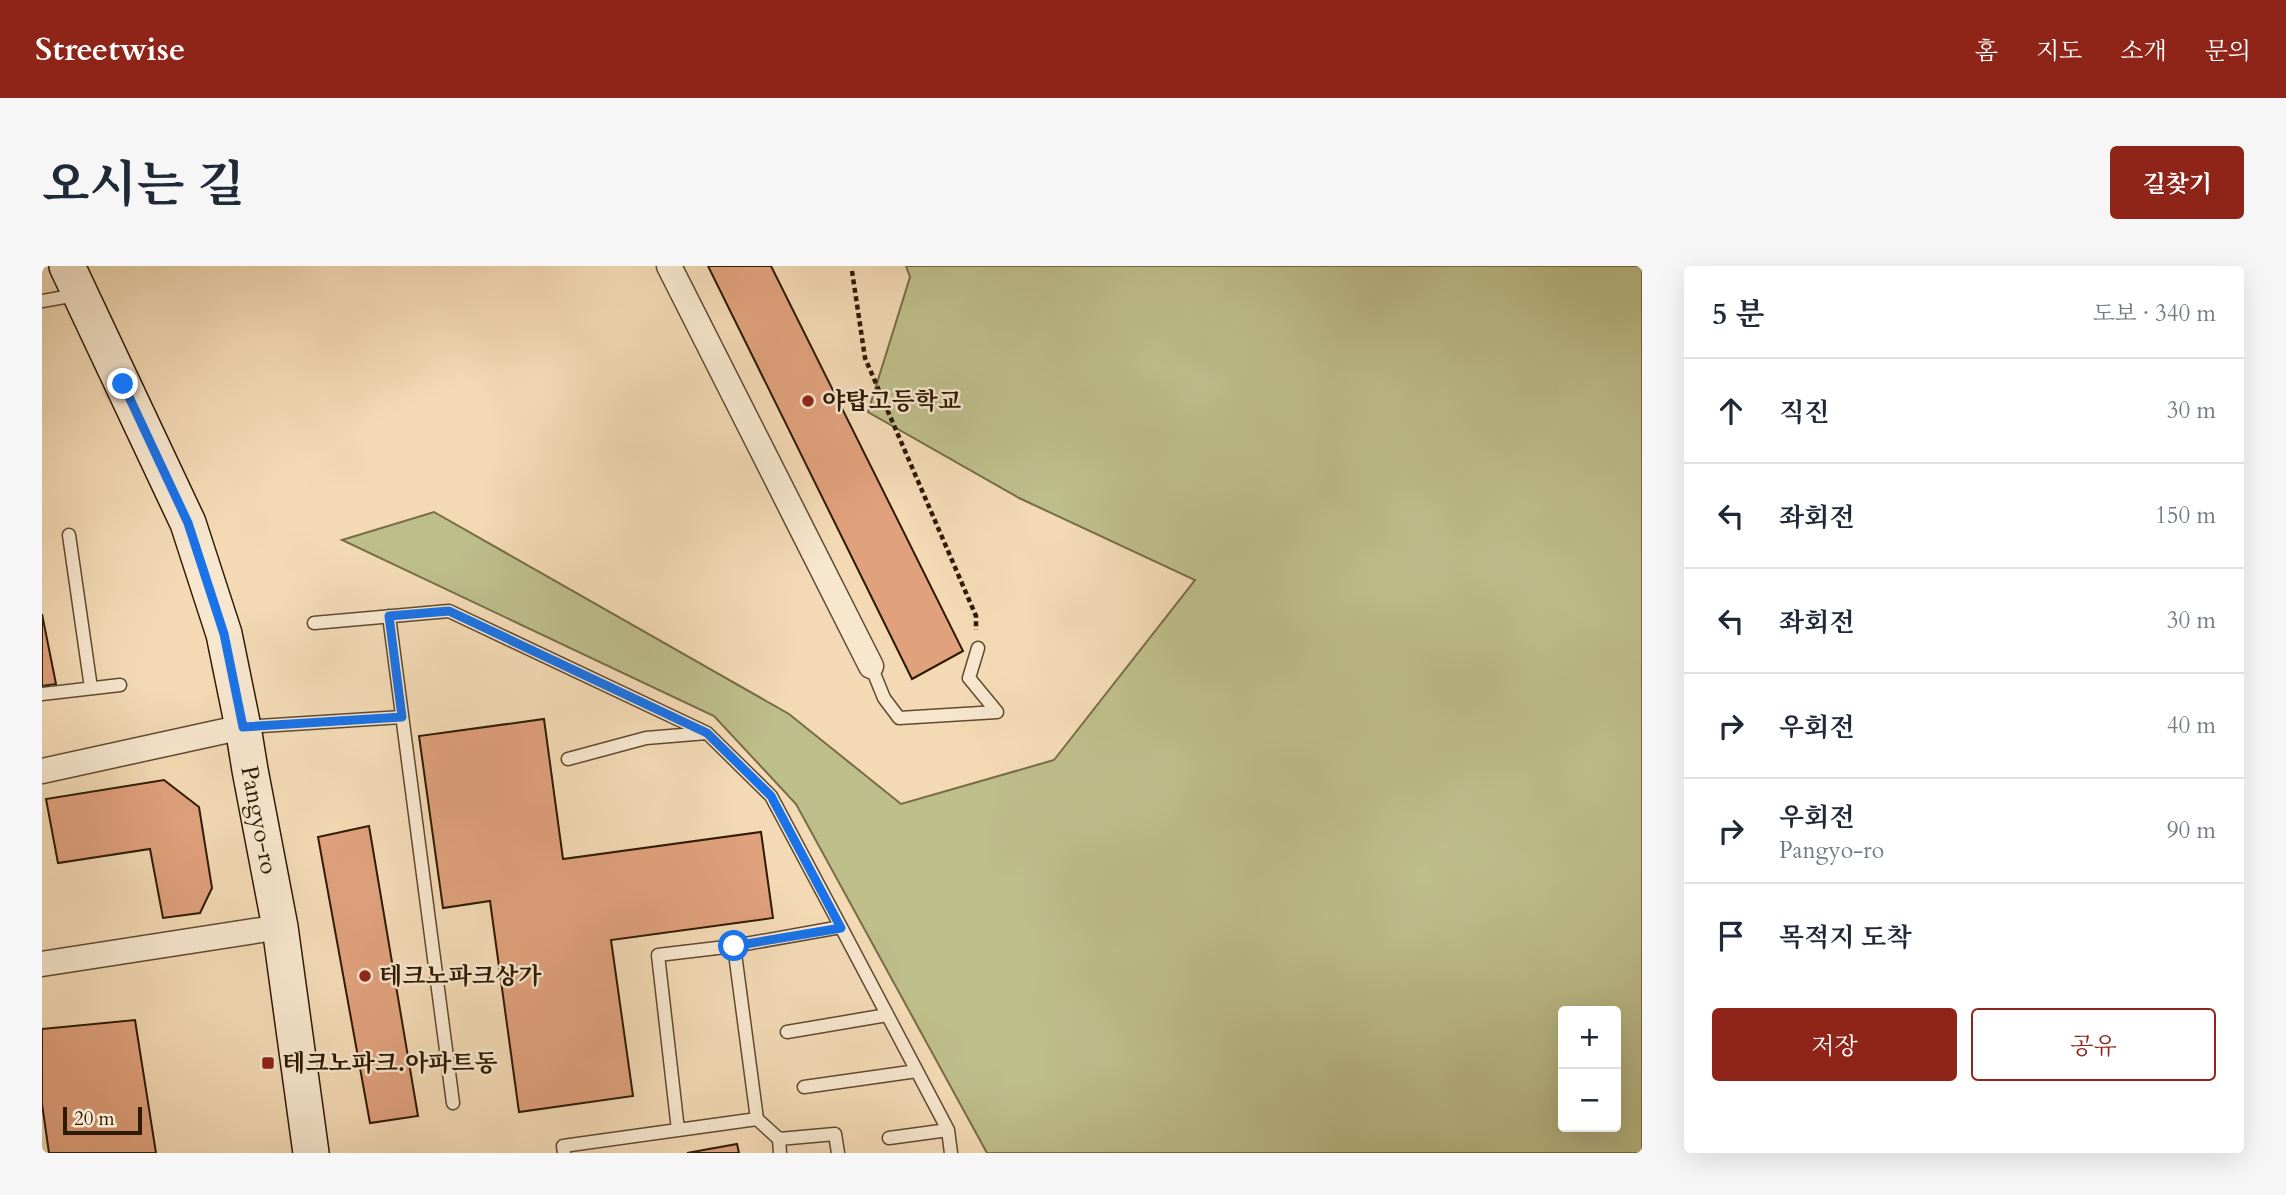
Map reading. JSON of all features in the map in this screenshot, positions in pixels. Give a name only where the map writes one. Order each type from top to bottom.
[{"type":"main road","name":"Pangyo-ro","points":[[74,280],[188,523],[224,634],[280,927],[311,1153]]},
{"type":"street","points":[[669,266],[871,666]]},
{"type":"street","points":[[42,771],[243,727]]},
{"type":"street","points":[[42,964],[280,927]]},
{"type":"lane","points":[[42,301],[74,280]]},
{"type":"lane","points":[[69,535],[91,688]]},
{"type":"lane","points":[[314,622],[449,611],[707,733],[771,796],[948,1130],[951,1153]]},
{"type":"lane","points":[[389,616],[453,1103]]},
{"type":"lane","points":[[871,666],[884,698],[899,718],[997,712],[969,678],[978,648]]},
{"type":"lane","points":[[42,694],[120,685]]},
{"type":"lane","points":[[243,727],[402,717]]},
{"type":"lane","points":[[568,759],[646,738],[707,733]]},
{"type":"lane","points":[[678,1130],[658,955],[734,946],[841,928]]},
{"type":"lane","points":[[734,946],[757,1119],[779,1139],[780,1153]]},
{"type":"lane","points":[[787,1032],[887,1015]]},
{"type":"lane","points":[[804,1087],[917,1071]]},
{"type":"lane","points":[[564,1153],[563,1146],[757,1119]]},
{"type":"lane","points":[[889,1138],[948,1130]]},
{"type":"lane","points":[[779,1139],[835,1134],[838,1153]]},
{"type":"path","points":[[852,271],[865,358],[976,616],[978,648]]},
{"type":"green space","points":[[906,266],[1642,266],[1642,1153],[987,1153],[796,804],[714,716],[342,540],[434,512],[789,714],[901,804],[1054,760],[1195,580],[1019,498],[868,412],[910,277]]},
{"type":"building","points":[[708,266],[771,266],[963,651],[912,679]]},
{"type":"building","points":[[42,614],[56,684],[42,686]]},
{"type":"building","points":[[544,719],[563,859],[761,832],[773,918],[611,940],[633,1096],[519,1112],[490,901],[443,908],[419,736]]},
{"type":"building","points":[[164,780],[199,807],[212,888],[200,913],[163,918],[150,849],[58,863],[46,799]]},
{"type":"building","points":[[369,826],[418,1116],[370,1123],[318,837]]},
{"type":"building","points":[[135,1020],[156,1153],[49,1153],[42,1104],[42,1029]]},
{"type":"building","points":[[737,1144],[739,1153],[687,1153]]},
{"type":"place","name":"야탑고등학교","points":[[808,401]]},
{"type":"place","name":"테크노파크상가","points":[[365,976]]},
{"type":"place","name":"테크노파크.아파트동","points":[[268,1063]]},
{"type":"route","points":[[123,384],[188,523],[224,634],[243,727],[402,717],[389,616],[449,611],[707,733],[771,796],[841,928],[734,946]]}]
